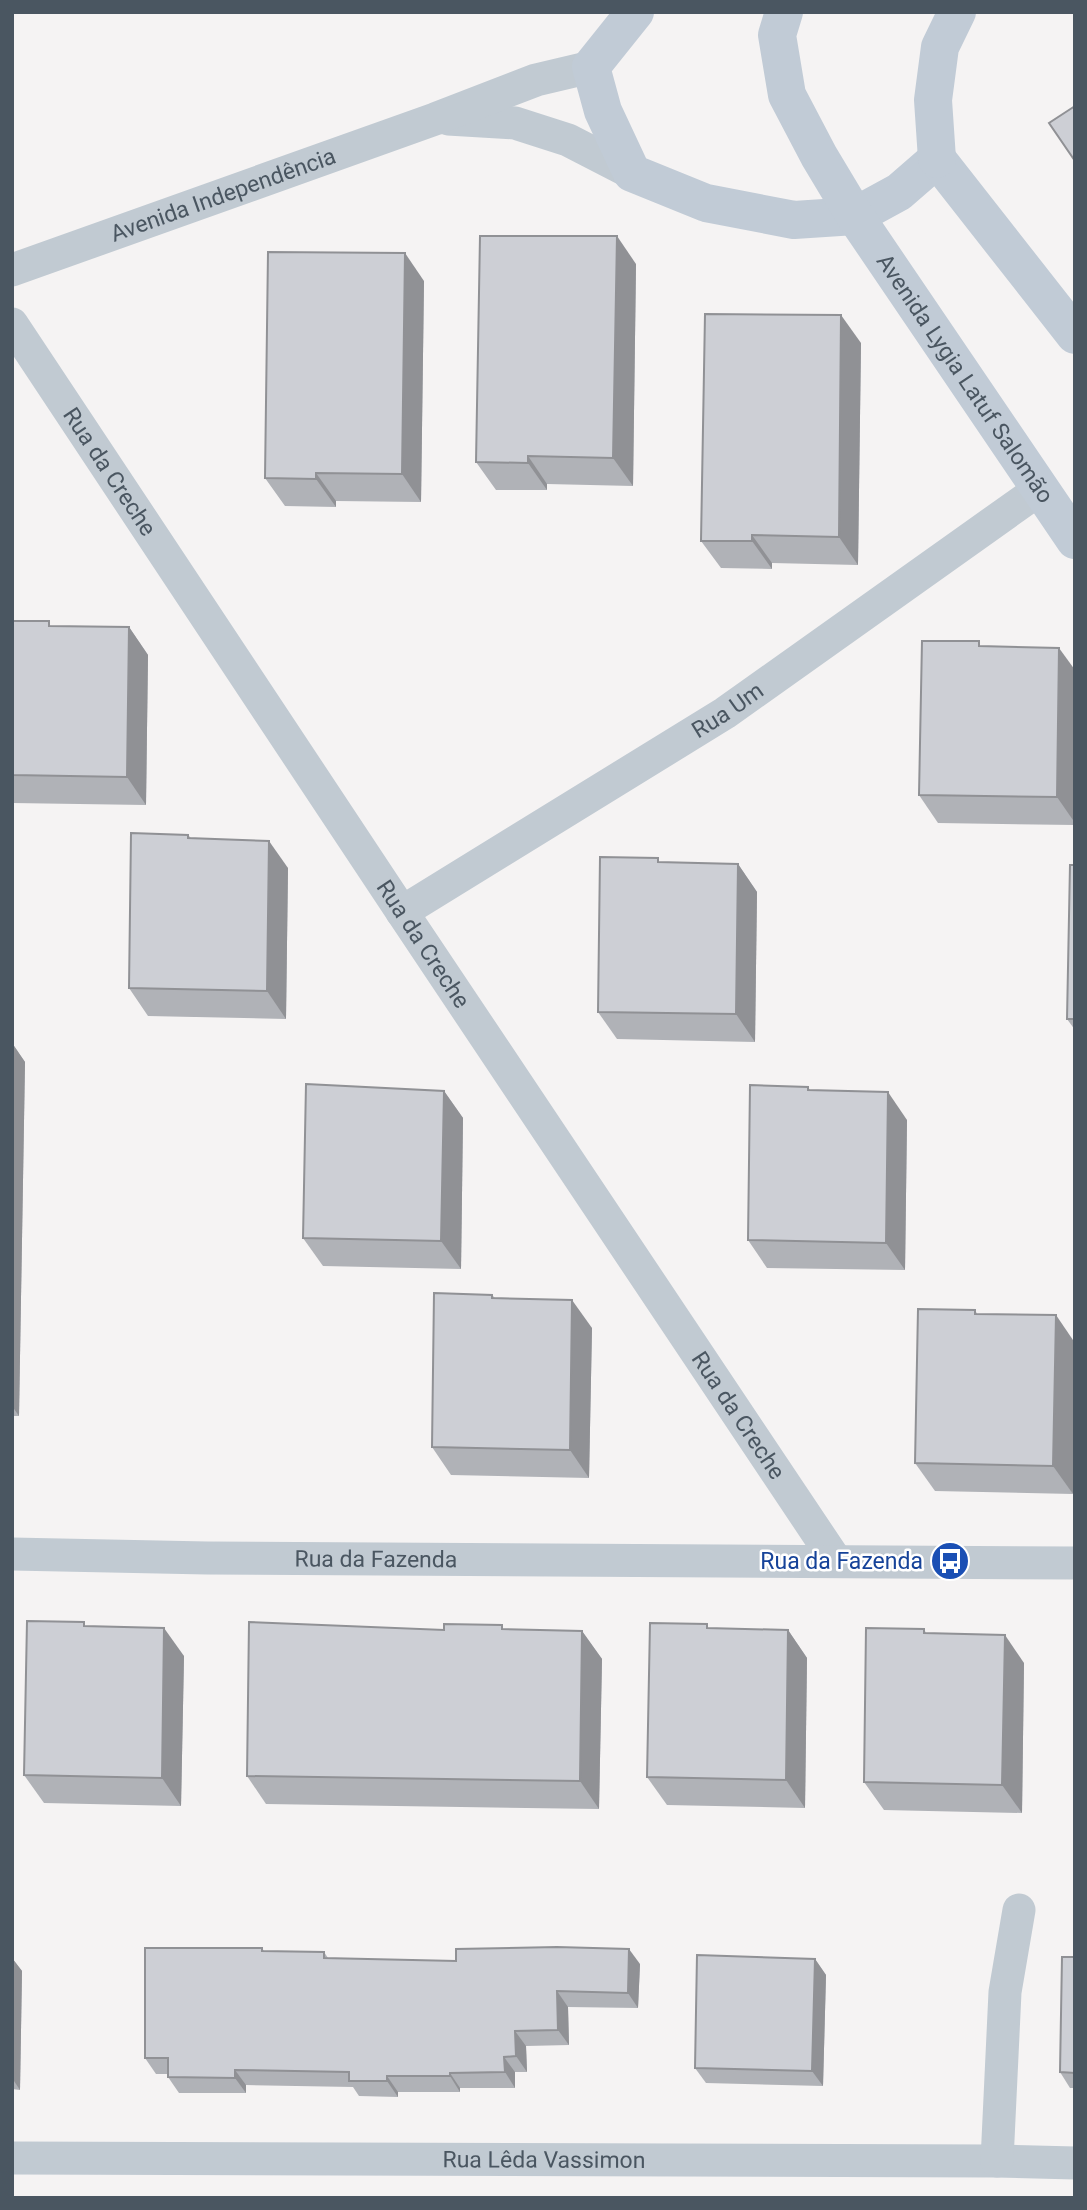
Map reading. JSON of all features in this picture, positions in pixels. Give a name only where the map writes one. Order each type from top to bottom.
[{"type":"main road","points":[[635,12],[591,67],[603,111],[632,173],[706,203],[794,219],[856,216],[899,192],[937,159]]},
{"type":"main road","points":[[784,12],[777,35],[787,95],[819,156],[856,216]]},
{"type":"main road","points":[[957,12],[940,47],[933,100],[937,159],[1075,335]]},
{"type":"main road","name":"Avenida Lygia Latuf Salomão","points":[[856,216],[1075,540]]},
{"type":"street","name":"Avenida Independência","points":[[12,270],[435,119],[536,80],[591,67]]},
{"type":"street","name":"Avenida Independência","points":[[435,119],[514,124],[568,140],[632,173]]},
{"type":"street","name":"Rua da Creche","points":[[12,324],[836,1560]]},
{"type":"street","name":"Rua Um","points":[[402,912],[726,713],[1040,489]]},
{"type":"street","name":"Rua da Fazenda","points":[[12,1554],[207,1558],[1075,1563]]},
{"type":"street","points":[[997,2161],[1005,1992],[1019,1910]]},
{"type":"street","name":"Rua Lêda Vassimon","points":[[12,2158],[1075,2163]]},
{"type":"building","points":[[1075,106],[1075,161],[1049,123]]},
{"type":"building","points":[[480,236],[617,236],[613,458],[528,456],[528,463],[476,462]]},
{"type":"building","points":[[268,252],[405,253],[402,474],[316,473],[316,479],[265,478]]},
{"type":"building","points":[[705,314],[841,315],[839,537],[752,535],[752,541],[701,541]]},
{"type":"building","points":[[12,621],[49,621],[49,626],[129,627],[127,777],[12,775]]},
{"type":"building","points":[[922,641],[979,641],[979,646],[1059,648],[1057,797],[919,795]]},
{"type":"building","points":[[131,833],[269,841],[267,991],[129,988]]},
{"type":"building","points":[[600,857],[738,864],[736,1014],[598,1012]]},
{"type":"building","points":[[1070,865],[1075,865],[1075,1019],[1067,1019]]},
{"type":"building","points":[[306,1084],[444,1091],[441,1241],[303,1238]]},
{"type":"building","points":[[750,1085],[888,1092],[886,1243],[748,1240]]},
{"type":"building","points":[[434,1293],[572,1300],[570,1450],[432,1447]]},
{"type":"building","points":[[918,1309],[975,1310],[975,1314],[1056,1315],[1053,1466],[915,1463]]},
{"type":"building","points":[[27,1621],[164,1628],[162,1778],[24,1775]]},
{"type":"building","points":[[249,1622],[444,1630],[444,1624],[502,1625],[502,1629],[582,1631],[580,1781],[247,1776]]},
{"type":"building","points":[[650,1623],[707,1624],[707,1628],[788,1630],[786,1780],[647,1777]]},
{"type":"building","points":[[866,1628],[1005,1635],[1002,1785],[864,1782]]},
{"type":"building","points":[[145,1948],[262,1948],[262,1951],[324,1952],[324,1958],[456,1961],[456,1949],[629,1949],[628,1993],[557,1991],[558,2030],[515,2031],[516,2056],[504,2057],[505,2072],[450,2073],[450,2076],[387,2076],[387,2081],[349,2081],[349,2072],[235,2070],[235,2078],[168,2077],[168,2058],[145,2058]]},
{"type":"building","points":[[697,1955],[815,1959],[812,2071],[695,2068]]},
{"type":"building","points":[[1062,1957],[1075,1957],[1075,2073],[1060,2072]]},
{"type":"place","name":"Rua da Fazenda","points":[[950,1561]]}]
